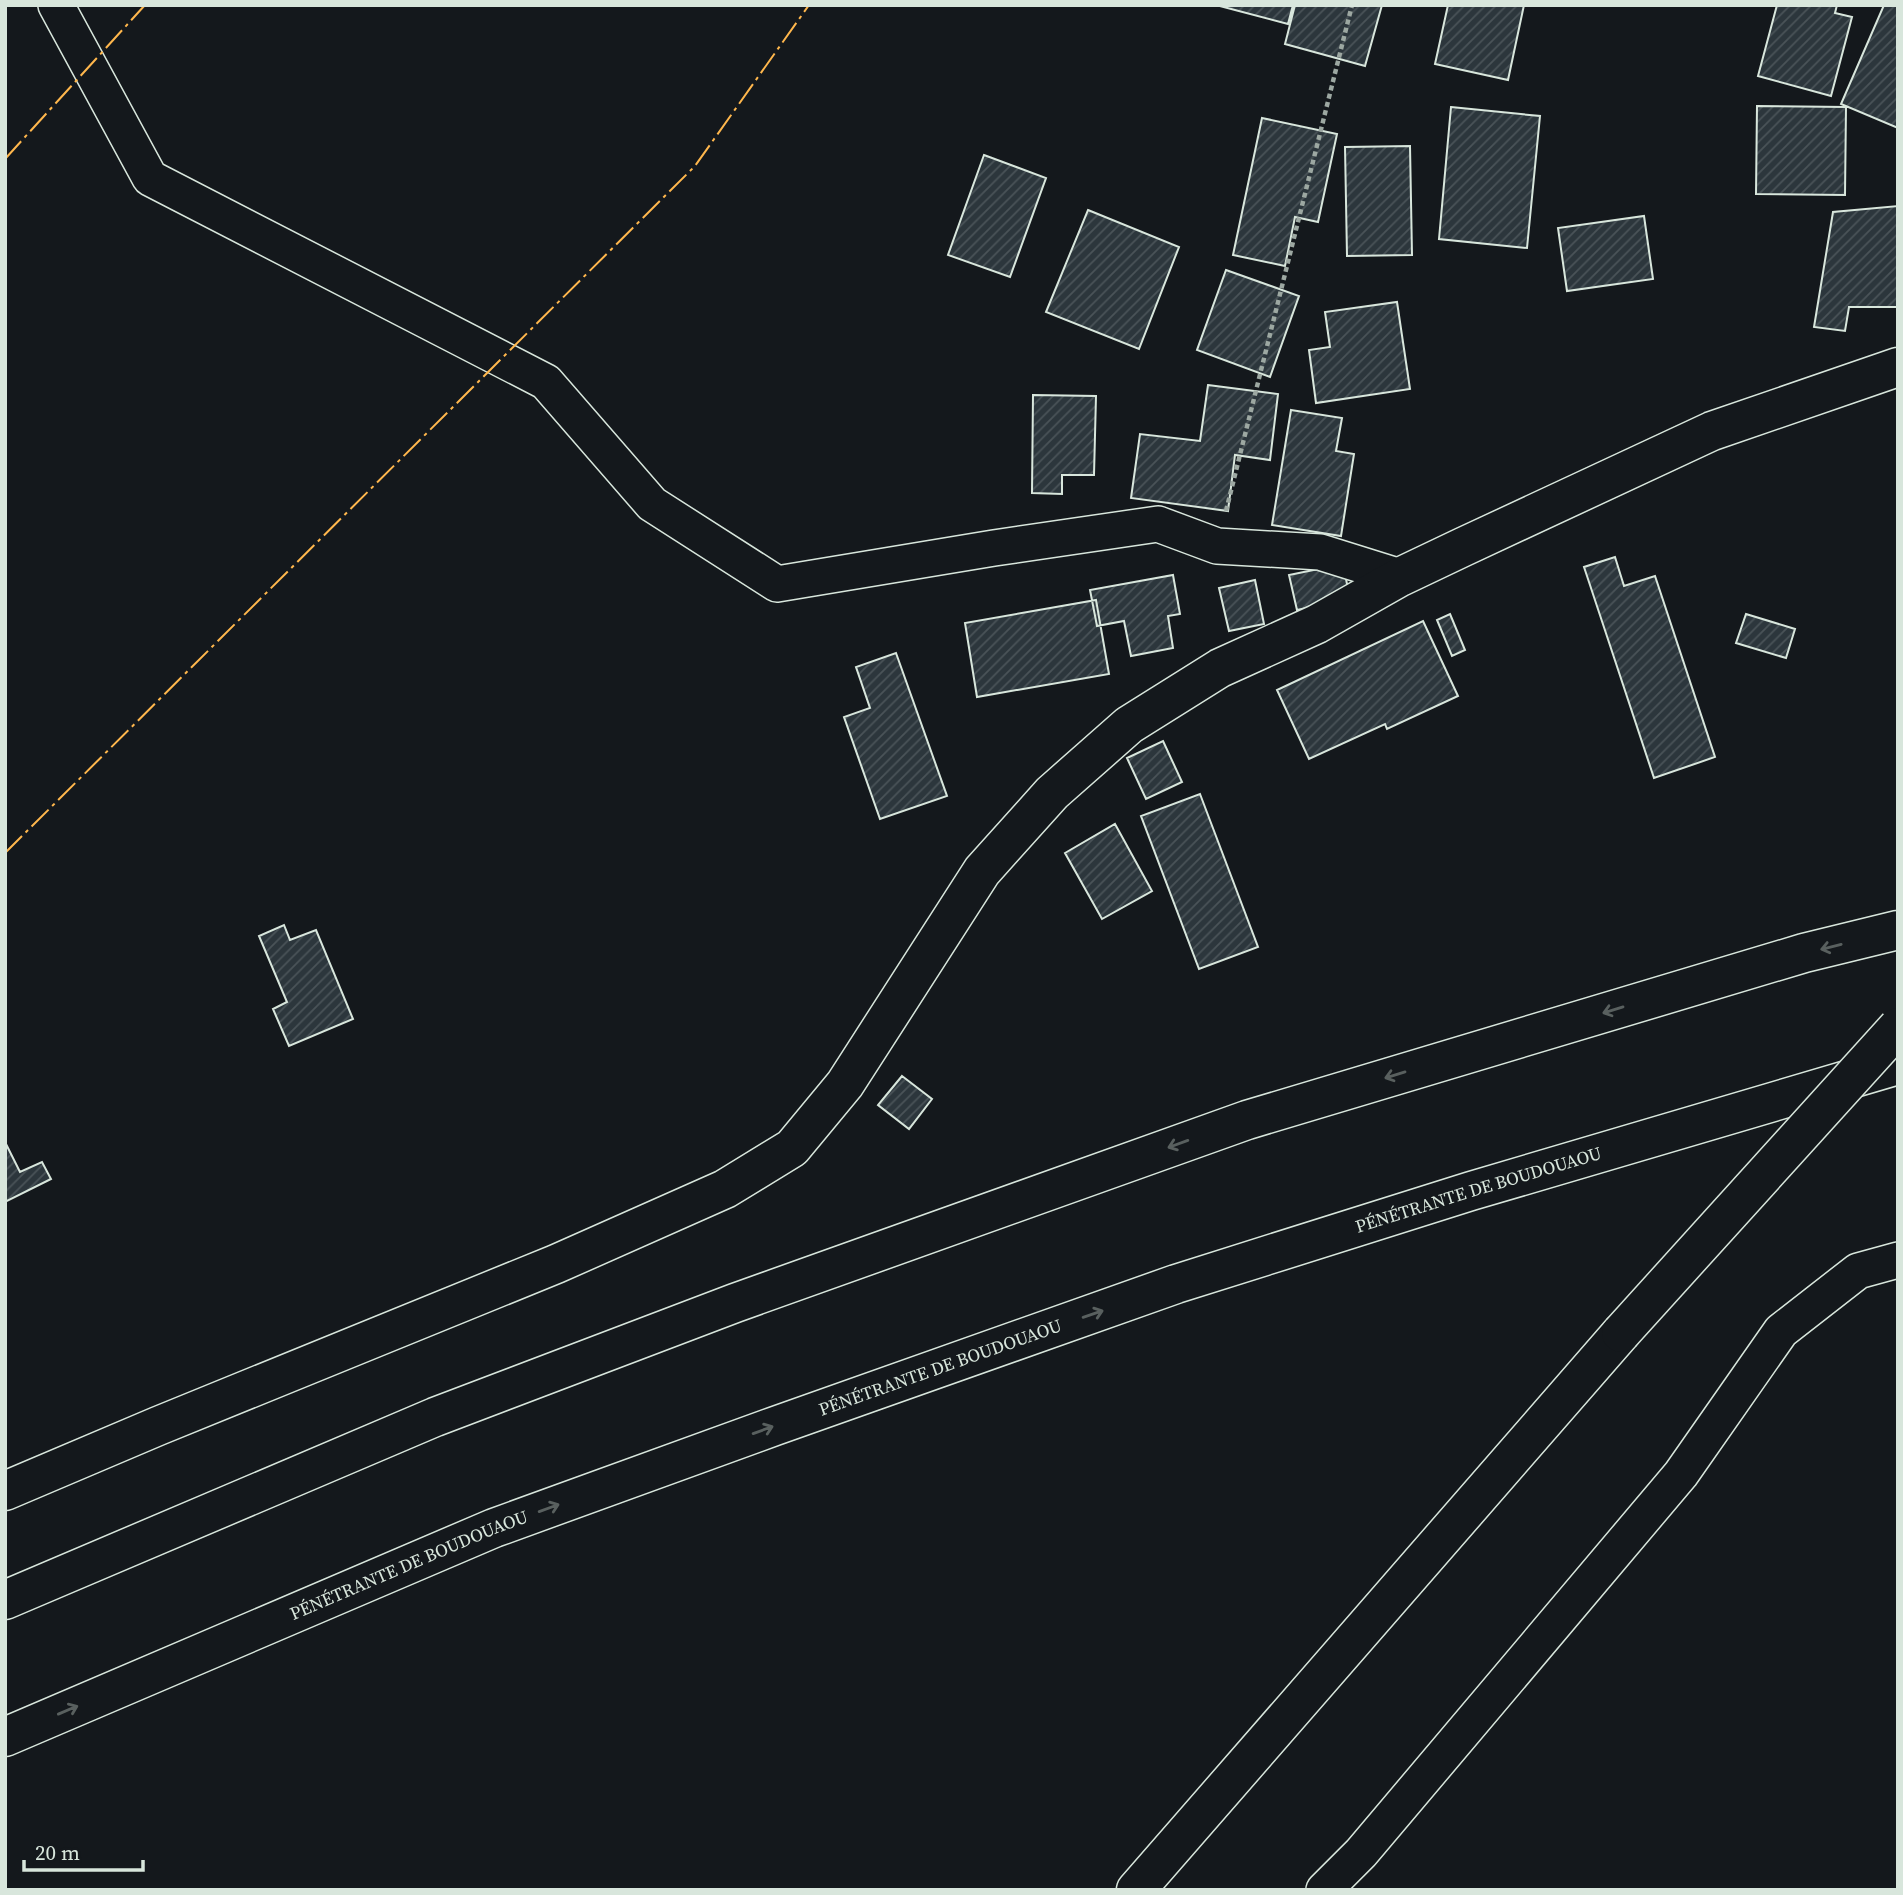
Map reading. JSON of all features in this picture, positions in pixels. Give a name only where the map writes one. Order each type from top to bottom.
[{"type":"main road","points":[[5,1491],[556,1265],[725,1189],[792,1148],[845,1084],[982,871],[1052,793],[1129,725],[1220,668],[1317,624],[1399,577],[1712,432],[1898,367]]},
{"type":"main road","points":[[5,1600],[435,1417],[736,1303],[1247,1120],[1791,957],[1898,930]]},
{"type":"main road","points":[[1136,1890],[1620,1333],[1898,1027]]},
{"type":"main road","name":"PÉNÉTRANTE DE BOUDOUAOU","points":[[5,1737],[494,1528],[775,1426],[1176,1284],[1484,1187],[1898,1065]]},
{"type":"street","points":[[56,5],[150,178],[546,382],[652,504],[778,584],[1158,524],[1217,546],[1320,552],[1399,577]]},
{"type":"street","points":[[1324,1890],[1360,1853],[1681,1474],[1781,1331],[1858,1271],[1898,1260]]},
{"type":"path","points":[[1217,546],[1352,5]]},
{"type":"building","points":[[1216,5],[1293,5],[1288,24]]},
{"type":"building","points":[[1295,5],[1382,5],[1365,66],[1285,44]]},
{"type":"building","points":[[1448,5],[1524,5],[1508,80],[1435,64]]},
{"type":"building","points":[[1777,5],[1837,5],[1835,13],[1852,17],[1831,96],[1758,76]]},
{"type":"building","points":[[1884,5],[1898,5],[1898,128],[1841,104]]},
{"type":"building","points":[[1757,106],[1846,107],[1845,195],[1756,194]]},
{"type":"building","points":[[1451,107],[1540,116],[1527,248],[1439,239]]},
{"type":"building","points":[[1262,118],[1337,134],[1318,222],[1295,217],[1285,266],[1233,255]]},
{"type":"building","points":[[1410,146],[1412,255],[1347,256],[1345,147]]},
{"type":"building","points":[[984,155],[1046,178],[1010,277],[948,255]]},
{"type":"building","points":[[1898,206],[1898,307],[1849,307],[1845,331],[1814,327],[1833,212]]},
{"type":"building","points":[[1088,210],[1179,247],[1139,349],[1046,312]]},
{"type":"building","points":[[1644,216],[1653,279],[1567,291],[1558,228]]},
{"type":"building","points":[[1226,270],[1299,296],[1270,377],[1197,350]]},
{"type":"building","points":[[1397,302],[1410,389],[1316,403],[1309,350],[1330,347],[1325,312]]},
{"type":"building","points":[[1208,385],[1278,394],[1270,460],[1235,455],[1228,511],[1131,498],[1140,434],[1200,441]]},
{"type":"building","points":[[1033,395],[1096,396],[1094,475],[1062,475],[1062,494],[1032,493]]},
{"type":"building","points":[[1291,410],[1342,418],[1336,451],[1354,454],[1341,536],[1272,525]]},
{"type":"building","points":[[1615,557],[1624,586],[1655,576],[1715,757],[1654,778],[1584,567]]},
{"type":"building","points":[[1343,564],[1350,599],[1297,610],[1289,575]]},
{"type":"building","points":[[1173,575],[1180,614],[1168,616],[1173,648],[1131,656],[1124,621],[1097,626],[1090,590]]},
{"type":"building","points":[[1255,580],[1264,624],[1229,631],[1219,588]]},
{"type":"building","points":[[1096,600],[1109,674],[977,697],[965,623]]},
{"type":"building","points":[[1450,614],[1465,650],[1452,656],[1437,620]]},
{"type":"building","points":[[1746,614],[1795,629],[1786,658],[1736,643]]},
{"type":"building","points":[[1423,621],[1458,696],[1387,729],[1385,724],[1309,759],[1277,690]]},
{"type":"building","points":[[896,653],[947,796],[880,819],[844,717],[870,708],[856,667]]},
{"type":"building","points":[[1163,741],[1182,782],[1146,799],[1127,758]]},
{"type":"building","points":[[1200,794],[1258,947],[1199,969],[1141,816]]},
{"type":"building","points":[[1115,824],[1152,891],[1102,919],[1065,853]]},
{"type":"building","points":[[284,925],[290,940],[316,930],[353,1019],[289,1046],[273,1009],[287,1002],[259,936]]},
{"type":"building","points":[[902,1076],[932,1099],[909,1129],[878,1105]]},
{"type":"building","points":[[5,1142],[20,1172],[42,1162],[51,1179],[5,1202]]},
{"type":"power","points":[[5,159],[145,5]]},
{"type":"power","points":[[5,853],[695,166],[809,5]]}]
